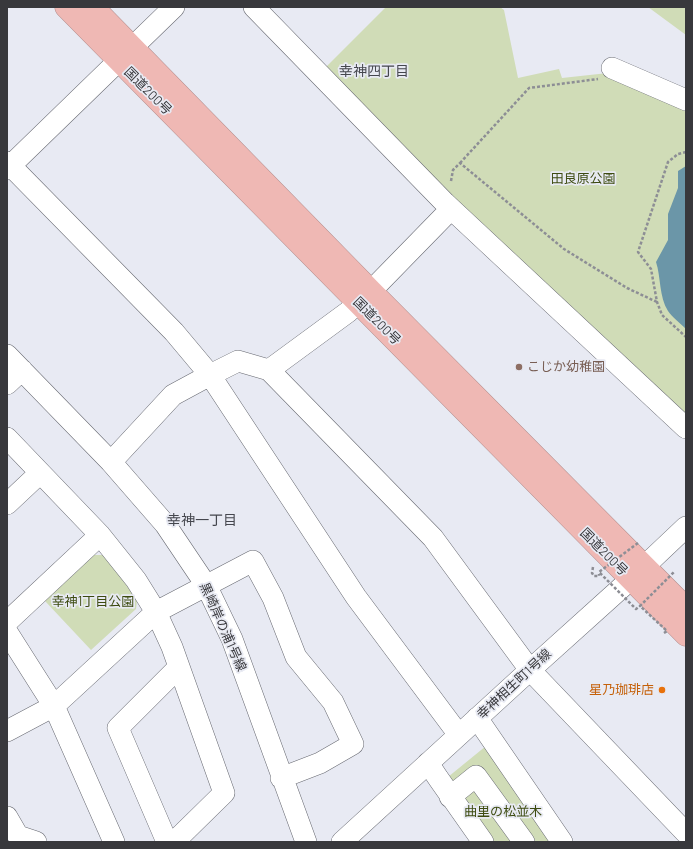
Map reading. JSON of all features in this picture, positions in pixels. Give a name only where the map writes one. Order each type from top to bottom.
[{"type":"highway","name":"国道200号","points":[[66,7],[126,54],[638,573],[686,635]]},
{"type":"highway","name":"国道200号","points":[[93,7],[126,54]]},
{"type":"highway","name":"国道200号","points":[[638,573],[686,608]]},
{"type":"street","points":[[174,7],[8,165],[174,332],[210,375],[356,597],[459,735]]},
{"type":"street","points":[[254,7],[448,206],[686,428]]},
{"type":"street","points":[[608,73],[686,100]]},
{"type":"street","points":[[269,370],[348,312],[365,297],[448,206]]},
{"type":"street","name":"黒崎岸の浦1号線","points":[[7,355],[111,462],[165,524],[206,585],[232,639],[281,778],[306,842]]},
{"type":"street","points":[[111,462],[173,395],[238,361],[269,370],[433,538],[530,670],[686,833]]},
{"type":"street","points":[[7,384],[22,370]]},
{"type":"street","points":[[7,438],[100,535],[136,580],[156,612],[179,667],[224,793],[174,842]]},
{"type":"street","points":[[7,504],[40,473]]},
{"type":"street","name":"幸神相生町1号線","points":[[342,842],[638,573],[686,527]]},
{"type":"street","points":[[7,622],[100,535]]},
{"type":"street","points":[[7,731],[54,706],[156,612],[253,561],[273,598],[296,657],[333,702],[353,744],[320,763],[281,778]]},
{"type":"street","points":[[7,632],[54,706],[114,842]]},
{"type":"street","points":[[168,842],[118,728],[179,667]]},
{"type":"street","points":[[477,718],[562,842]]},
{"type":"street","points":[[428,763],[450,797],[483,842]]},
{"type":"street","points":[[450,797],[476,776],[524,842]]},
{"type":"street","points":[[7,817],[24,840]]},
{"type":"path","points":[[448,206],[453,170],[529,88],[608,73]]},
{"type":"path","points":[[686,152],[678,154],[668,162],[638,252],[651,269],[657,302],[662,315],[686,338]]},
{"type":"path","points":[[460,163],[564,249],[627,288],[657,302]]},
{"type":"path","points":[[638,543],[599,572],[636,609],[674,572]]},
{"type":"path","points":[[640,606],[667,631],[664,633]]},
{"type":"green space","name":"田良原公園","points":[[386,7],[500,7],[504,10],[518,78],[559,69],[562,78],[608,73],[686,106],[686,418],[472,217],[326,67]]},
{"type":"green space","points":[[648,7],[686,7],[686,35]]},
{"type":"green space","name":"幸神1丁目公園","points":[[94,555],[105,555],[137,600],[136,609],[91,650],[45,601]]},
{"type":"green space","name":"曲里の松並木","points":[[486,746],[554,842],[493,842],[448,777]]},
{"type":"water","points":[[686,166],[686,329],[672,316],[665,305],[656,262],[668,240],[668,214],[678,188],[678,171]]},
{"type":"place","name":"こじか幼稚園","points":[[519,367]]},
{"type":"place","name":"星乃珈琲店","points":[[662,690]]},
{"type":"district","name":"幸神四丁目","points":[[374,71]]},
{"type":"district","name":"幸神一丁目","points":[[202,520]]}]
